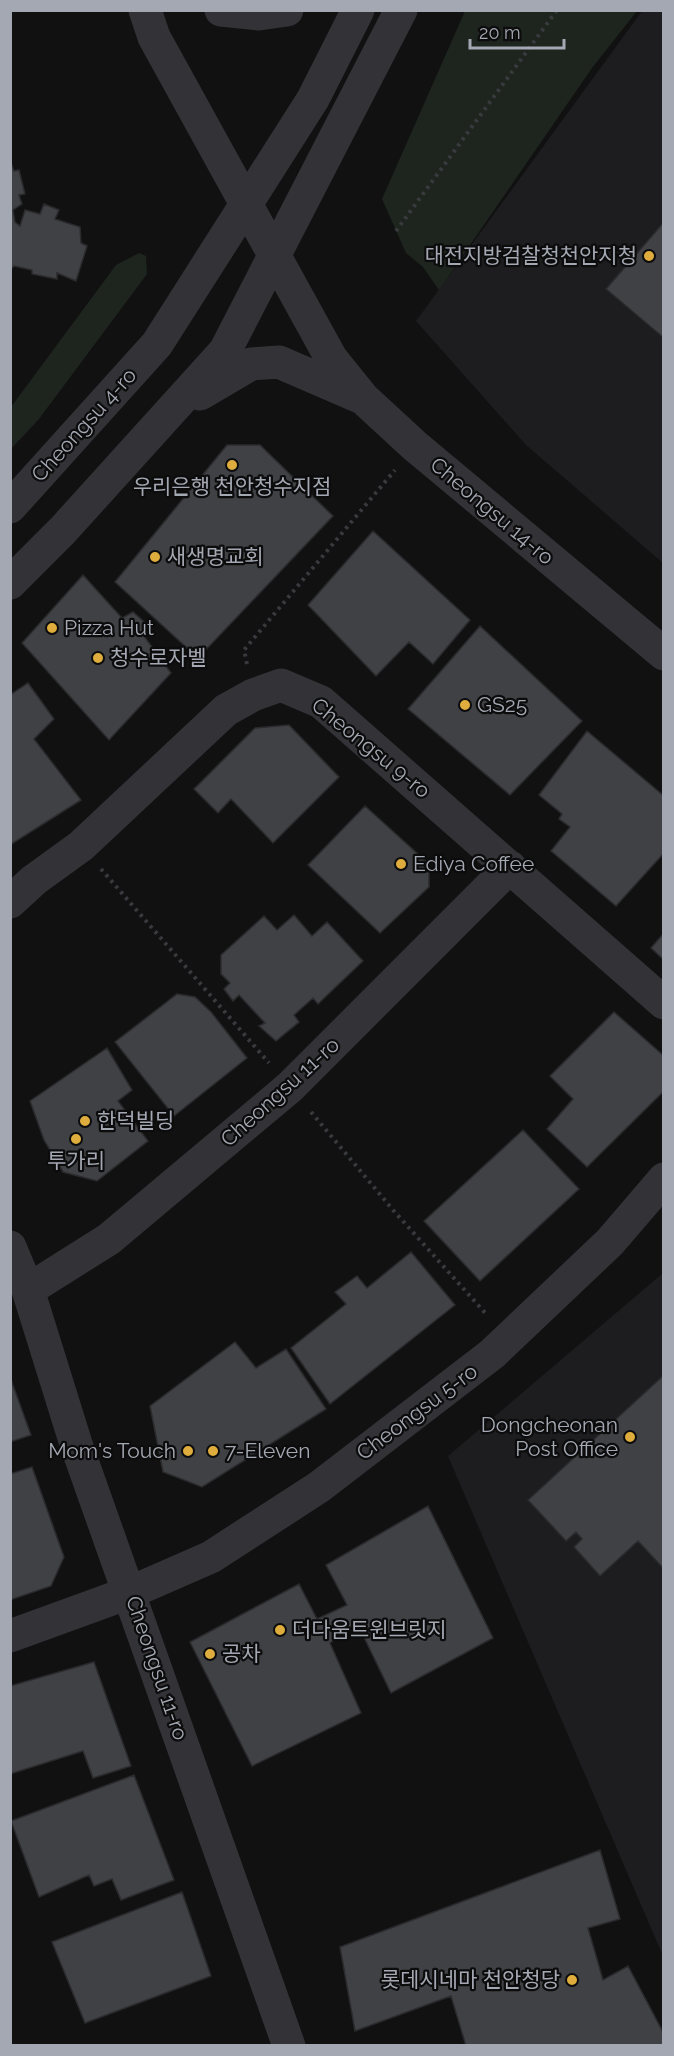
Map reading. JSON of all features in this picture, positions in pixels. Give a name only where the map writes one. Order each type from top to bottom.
[{"type":"street","points":[[221,10],[259,14],[287,10]]},
{"type":"street","name":"Cheongsu 4-ro","points":[[10,507],[157,344],[313,99],[358,10]]},
{"type":"street","points":[[10,583],[225,351],[401,12]]},
{"type":"street","name":"Cheongsu 14-ro","points":[[150,24],[331,358],[364,399],[415,446],[663,654]]},
{"type":"street","points":[[67,523],[205,390],[251,364],[279,362],[364,399]]},
{"type":"street","name":"Cheongsu 9-ro","points":[[10,902],[34,880],[81,846],[226,710],[253,695],[280,685],[321,702],[663,1002]]},
{"type":"street","name":"Cheongsu 11-ro","points":[[28,1290],[109,1239],[290,1087],[510,867]]},
{"type":"street","name":"Cheongsu 5-ro","points":[[10,1636],[131,1592],[211,1557],[309,1493],[492,1354],[610,1242],[663,1179]]},
{"type":"street","name":"Cheongsu 11-ro","points":[[10,1247],[28,1290],[76,1444],[131,1592],[289,2046]]},
{"type":"path","points":[[396,231],[557,10]]},
{"type":"path","points":[[253,695],[244,650],[415,446]]},
{"type":"shaded area","points":[[465,11],[637,11],[592,68],[439,290],[423,267],[406,253],[382,199]]},
{"type":"shaded area","points":[[642,11],[663,11],[663,563],[526,445],[416,321]]},
{"type":"shaded area","points":[[139,253],[146,256],[147,274],[39,419],[11,449],[11,407],[116,265]]},
{"type":"shaded area","points":[[663,1273],[663,1956],[448,1456]]},
{"type":"building","points":[[10,160],[14,171],[19,170],[25,194],[19,195],[22,204],[13,210],[15,222],[20,226],[25,210],[40,214],[44,204],[59,210],[55,219],[80,227],[81,243],[87,246],[76,281],[57,273],[57,279],[32,274],[32,270],[14,266],[10,270]]},
{"type":"building","name":"대전지방검찰청천안지청","points":[[664,222],[664,338],[606,289]]},
{"type":"building","points":[[227,445],[260,445],[333,516],[198,658],[115,582]]},
{"type":"building","points":[[373,531],[470,620],[433,664],[409,642],[376,676],[308,605]]},
{"type":"building","name":"청수로자벨","points":[[83,575],[122,618],[133,612],[152,629],[141,632],[171,673],[109,740],[22,643]]},
{"type":"building","points":[[480,626],[582,721],[510,795],[408,709]]},
{"type":"building","points":[[28,683],[54,719],[34,739],[81,800],[10,845],[10,695]]},
{"type":"building","points":[[289,725],[339,777],[273,843],[231,799],[218,813],[194,789],[255,728]]},
{"type":"building","points":[[587,731],[664,796],[664,853],[616,906],[551,851],[570,827],[559,819],[562,814],[539,795]]},
{"type":"building","points":[[365,806],[429,864],[429,887],[380,933],[308,865]]},
{"type":"building","points":[[294,915],[312,936],[327,922],[363,961],[318,1004],[313,998],[294,1015],[299,1022],[276,1041],[259,1026],[265,1023],[239,995],[233,1001],[224,989],[230,983],[221,974],[221,955],[264,916],[277,930]]},
{"type":"building","points":[[664,933],[664,960],[651,948]]},
{"type":"building","points":[[177,994],[195,997],[211,1012],[247,1058],[174,1116],[115,1042]]},
{"type":"building","points":[[614,1012],[664,1056],[664,1091],[587,1167],[547,1129],[573,1099],[550,1076]]},
{"type":"building","name":"한덕빌딩","points":[[107,1048],[132,1090],[118,1101],[148,1141],[97,1181],[63,1172],[44,1140],[30,1101]]},
{"type":"building","points":[[523,1130],[579,1189],[480,1281],[424,1221]]},
{"type":"building","points":[[411,1252],[455,1305],[330,1404],[291,1348],[346,1304],[335,1292],[357,1276],[367,1288]]},
{"type":"building","points":[[235,1342],[256,1368],[286,1349],[326,1409],[202,1487],[163,1472],[150,1406]]},
{"type":"building","name":"Dongcheonan Post Office","points":[[664,1375],[664,1569],[638,1541],[600,1576],[574,1547],[582,1539],[576,1532],[566,1541],[528,1500]]},
{"type":"building","points":[[10,1377],[31,1435],[10,1442]]},
{"type":"building","points":[[32,1467],[64,1557],[51,1586],[10,1600],[10,1474]]},
{"type":"building","name":"더다움트윈브릿지","points":[[428,1506],[493,1638],[391,1693],[357,1623],[330,1643],[361,1713],[252,1766],[190,1642],[299,1584],[317,1619],[347,1605],[326,1565]]},
{"type":"building","points":[[94,1662],[131,1766],[93,1778],[83,1751],[10,1774],[10,1686]]},
{"type":"building","points":[[134,1775],[174,1880],[121,1900],[112,1879],[94,1886],[89,1875],[39,1897],[11,1821]]},
{"type":"building","points":[[600,1850],[620,1919],[588,1928],[603,1980],[628,1966],[664,2034],[664,2046],[466,2046],[451,1996],[355,2031],[340,1947]]},
{"type":"building","points":[[182,1892],[211,1976],[85,2023],[52,1942]]},
{"type":"place","name":"대전지방검찰청천안지청","points":[[649,256]]},
{"type":"place","name":"우리은행 천안청수지점","points":[[232,465]]},
{"type":"place","name":"새생명교회","points":[[155,557]]},
{"type":"place","name":"Pizza Hut","points":[[52,628]]},
{"type":"place","name":"청수로자벨","points":[[98,658]]},
{"type":"place","name":"GS25","points":[[465,705]]},
{"type":"place","name":"Ediya Coffee","points":[[401,864]]},
{"type":"place","name":"한덕빌딩","points":[[85,1121]]},
{"type":"place","name":"투가리","points":[[76,1139]]},
{"type":"place","name":"Dongcheonan Post Office","points":[[630,1437]]},
{"type":"place","name":"Mom's Touch","points":[[188,1451]]},
{"type":"place","name":"7-Eleven","points":[[213,1451]]},
{"type":"place","name":"더다움트윈브릿지","points":[[280,1630]]},
{"type":"place","name":"공차","points":[[210,1654]]},
{"type":"place","name":"롯데시네마 천안청당","points":[[572,1980]]}]
